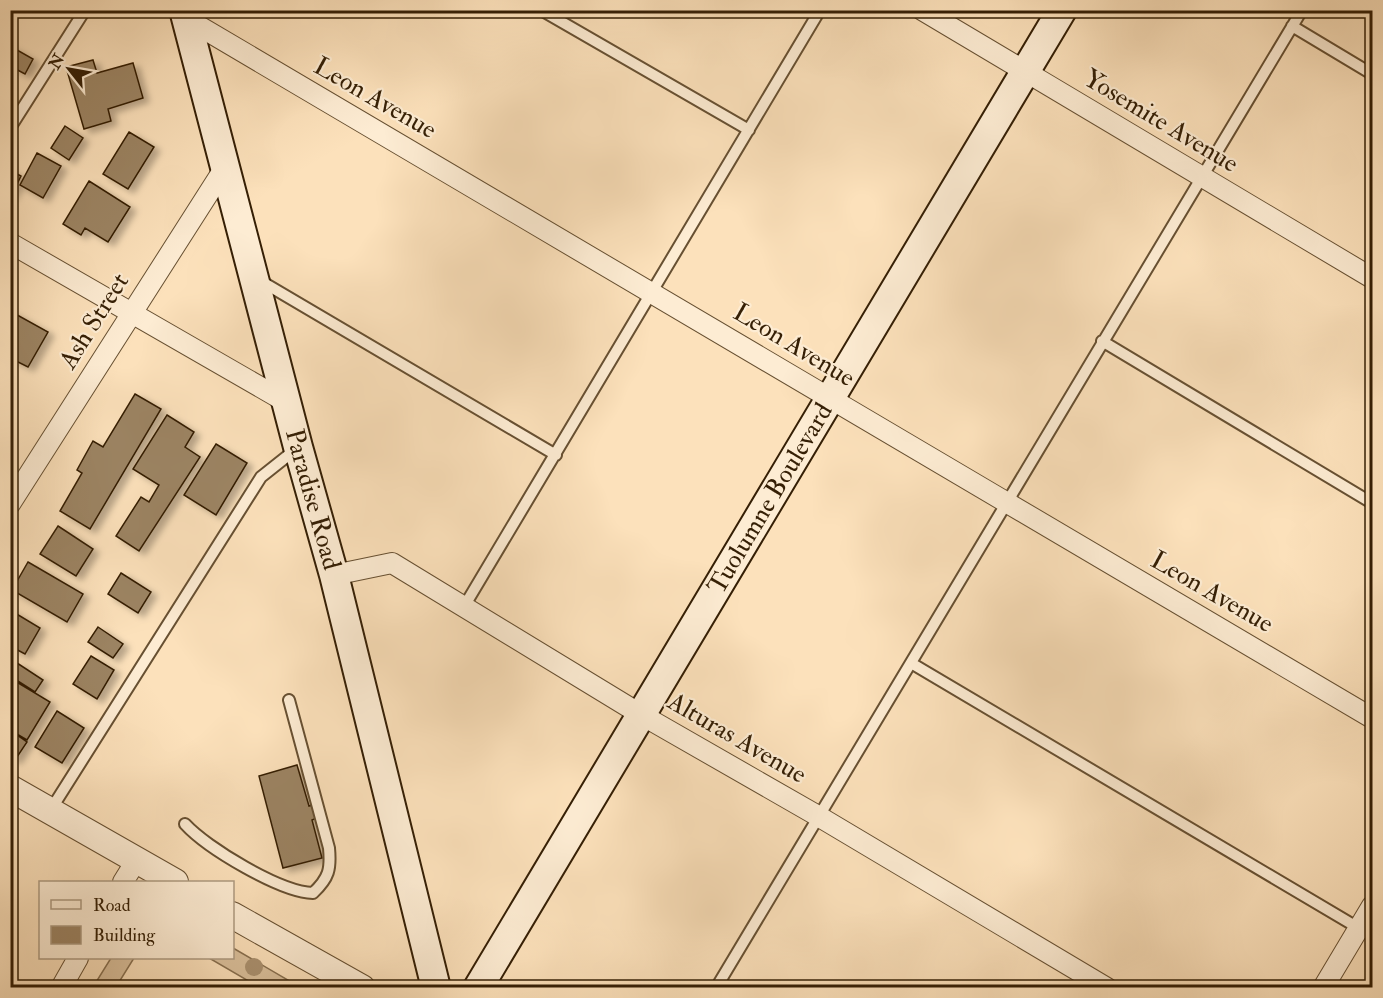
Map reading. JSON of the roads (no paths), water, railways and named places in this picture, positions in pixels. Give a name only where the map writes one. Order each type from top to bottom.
[{"type":"main road","name":"Tuolumne Boulevard","points":[[478,987],[1062,10]]},
{"type":"main road","name":"Paradise Road","points":[[186,15],[224,169],[334,575],[436,987]]},
{"type":"street","name":"Yosemite Avenue","points":[[922,10],[1372,278]]},
{"type":"street","name":"Leon Avenue","points":[[186,15],[654,292],[828,398],[1372,718]]},
{"type":"street","name":"Ash Street","points":[[10,504],[224,169]]},
{"type":"street","points":[[10,243],[288,403]]},
{"type":"street","name":"Alturas Avenue","points":[[334,575],[392,563],[465,605],[640,714],[1107,987]]},
{"type":"street","points":[[10,788],[173,881]]},
{"type":"street","points":[[124,881],[136,861]]},
{"type":"street","points":[[1323,987],[1366,932],[1372,906]]},
{"type":"street","points":[[234,916],[362,987]]},
{"type":"street","points":[[61,987],[77,959]]},
{"type":"lane","points":[[10,128],[85,10]]},
{"type":"lane","points":[[541,10],[749,130]]},
{"type":"lane","points":[[465,605],[654,292],[820,10]]},
{"type":"lane","points":[[730,987],[717,984],[1302,10]]},
{"type":"lane","points":[[1292,26],[1372,74]]},
{"type":"lane","points":[[254,278],[556,455]]},
{"type":"lane","points":[[1102,341],[1372,503]]},
{"type":"lane","points":[[50,811],[261,477],[298,447]]},
{"type":"lane","points":[[911,663],[1366,932]]},
{"type":"lane","points":[[185,824],[198,838],[281,886],[298,892],[313,893],[324,883],[331,869],[329,848],[289,700]]}]
